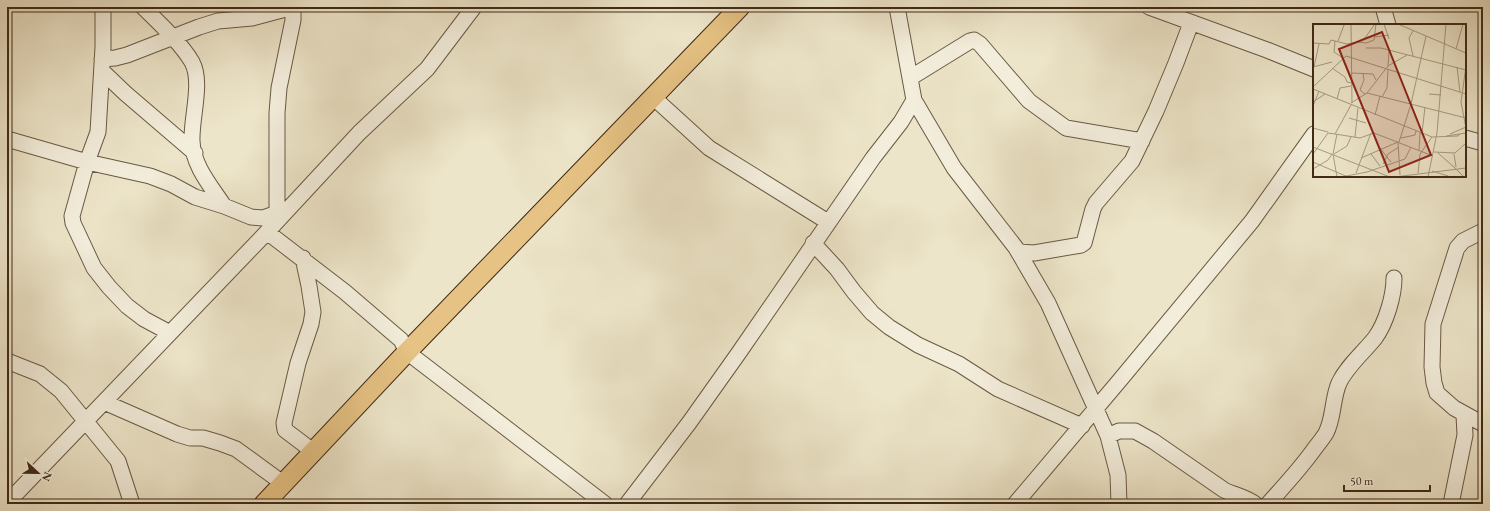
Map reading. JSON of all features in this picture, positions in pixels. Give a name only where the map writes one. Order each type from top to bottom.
[{"type":"main road","points":[[266,503],[407,352],[740,7]]},
{"type":"street","points":[[103,7],[102,65],[98,132],[72,216],[72,223],[94,268],[113,292],[127,306],[144,319],[170,333]]},
{"type":"street","points":[[143,7],[173,37],[192,62],[196,71],[197,85],[192,142],[198,166],[224,206]]},
{"type":"street","points":[[102,65],[115,58],[127,56],[173,37],[218,21],[234,21],[252,18],[293,7],[292,20],[279,88],[274,222]]},
{"type":"street","points":[[7,503],[359,133],[427,69],[474,7]]},
{"type":"street","points":[[897,7],[914,100],[954,168],[1019,252],[1048,304],[1108,436],[1118,475],[1119,504]]},
{"type":"street","points":[[1149,7],[1267,50],[1313,69]]},
{"type":"street","points":[[1382,7],[1388,24]]},
{"type":"street","points":[[1019,252],[1034,253],[1081,245],[1084,243],[1096,203],[1132,161],[1142,141],[1173,70],[1191,23]]},
{"type":"street","points":[[910,78],[974,40],[980,44],[1029,101],[1066,128],[1142,141]]},
{"type":"street","points":[[102,65],[124,93],[195,153]]},
{"type":"street","points":[[653,97],[709,148],[828,222]]},
{"type":"street","points":[[627,504],[689,423],[813,243],[873,158],[901,122],[914,100]]},
{"type":"street","points":[[1015,504],[1082,426],[1252,221],[1313,135]]},
{"type":"street","points":[[7,138],[88,162],[150,176],[171,184],[195,197],[224,206],[251,218],[263,218],[274,222],[303,258],[401,340],[407,352],[604,504]]},
{"type":"street","points":[[1466,138],[1483,143]]},
{"type":"street","points":[[1483,231],[1463,241],[1457,248],[1433,324],[1432,367],[1437,393],[1464,415],[1483,424]]},
{"type":"street","points":[[813,243],[837,269],[872,313],[889,327],[918,345],[959,364],[998,389],[1082,426]]},
{"type":"street","points":[[303,258],[313,312],[312,324],[298,363],[284,423],[286,430],[314,452]]},
{"type":"street","points":[[1268,504],[1308,458],[1326,433],[1332,416],[1339,383],[1351,365],[1376,337],[1390,303],[1394,278]]},
{"type":"street","points":[[7,361],[40,374],[61,391],[86,420],[118,462],[132,504]]},
{"type":"street","points":[[104,402],[177,434],[190,438],[203,438],[236,449],[284,484]]},
{"type":"street","points":[[1451,504],[1465,435],[1464,415]]},
{"type":"street","points":[[1108,436],[1119,431],[1135,431],[1153,440],[1224,490],[1244,497],[1255,504]]}]
